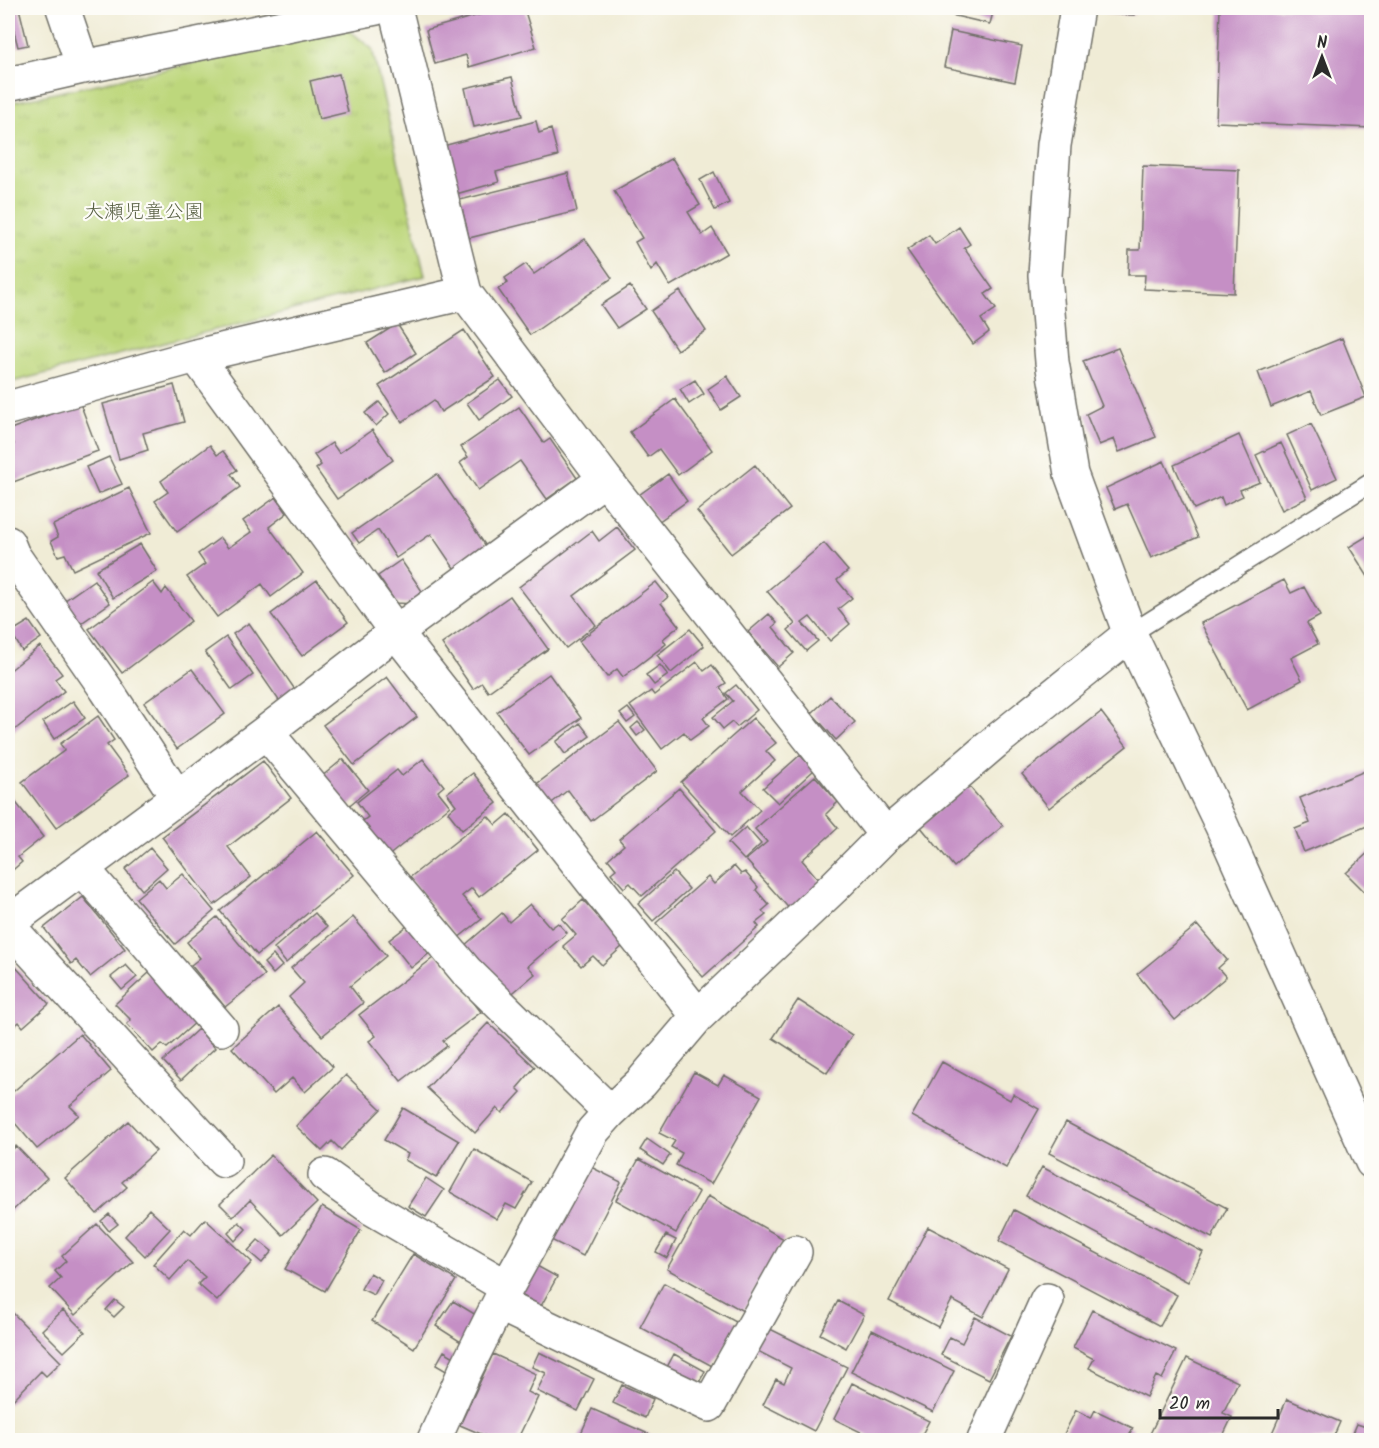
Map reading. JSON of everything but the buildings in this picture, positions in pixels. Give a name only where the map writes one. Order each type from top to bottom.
[{"type":"street","points":[[63,8],[83,67]]},
{"type":"street","points":[[8,84],[376,8]]},
{"type":"street","points":[[395,8],[465,293],[605,479],[886,835]]},
{"type":"street","points":[[1077,8],[1054,145],[1045,275],[1052,362],[1071,474],[1130,634],[1221,824],[1371,1162]]},
{"type":"street","points":[[8,408],[196,356],[465,293]]},
{"type":"street","points":[[196,356],[396,632],[699,1017]]},
{"type":"street","points":[[224,1161],[8,924],[396,632],[605,479]]},
{"type":"street","points":[[8,543],[13,555],[106,689],[177,797]]},
{"type":"street","points":[[434,1440],[503,1295],[593,1131],[641,1083],[699,1017],[886,835],[994,741],[1130,634]]},
{"type":"street","points":[[266,732],[466,971],[610,1112]]},
{"type":"street","points":[[82,868],[221,1029]]},
{"type":"street","points":[[325,1175],[503,1295],[709,1405],[795,1252]]},
{"type":"street","points":[[984,1440],[1047,1300]]},
{"type":"lane","points":[[1130,634],[1371,482]]},
{"type":"green space","name":"大瀬児童公園","points":[[349,30],[372,49],[425,276],[8,383],[8,103]]}]
